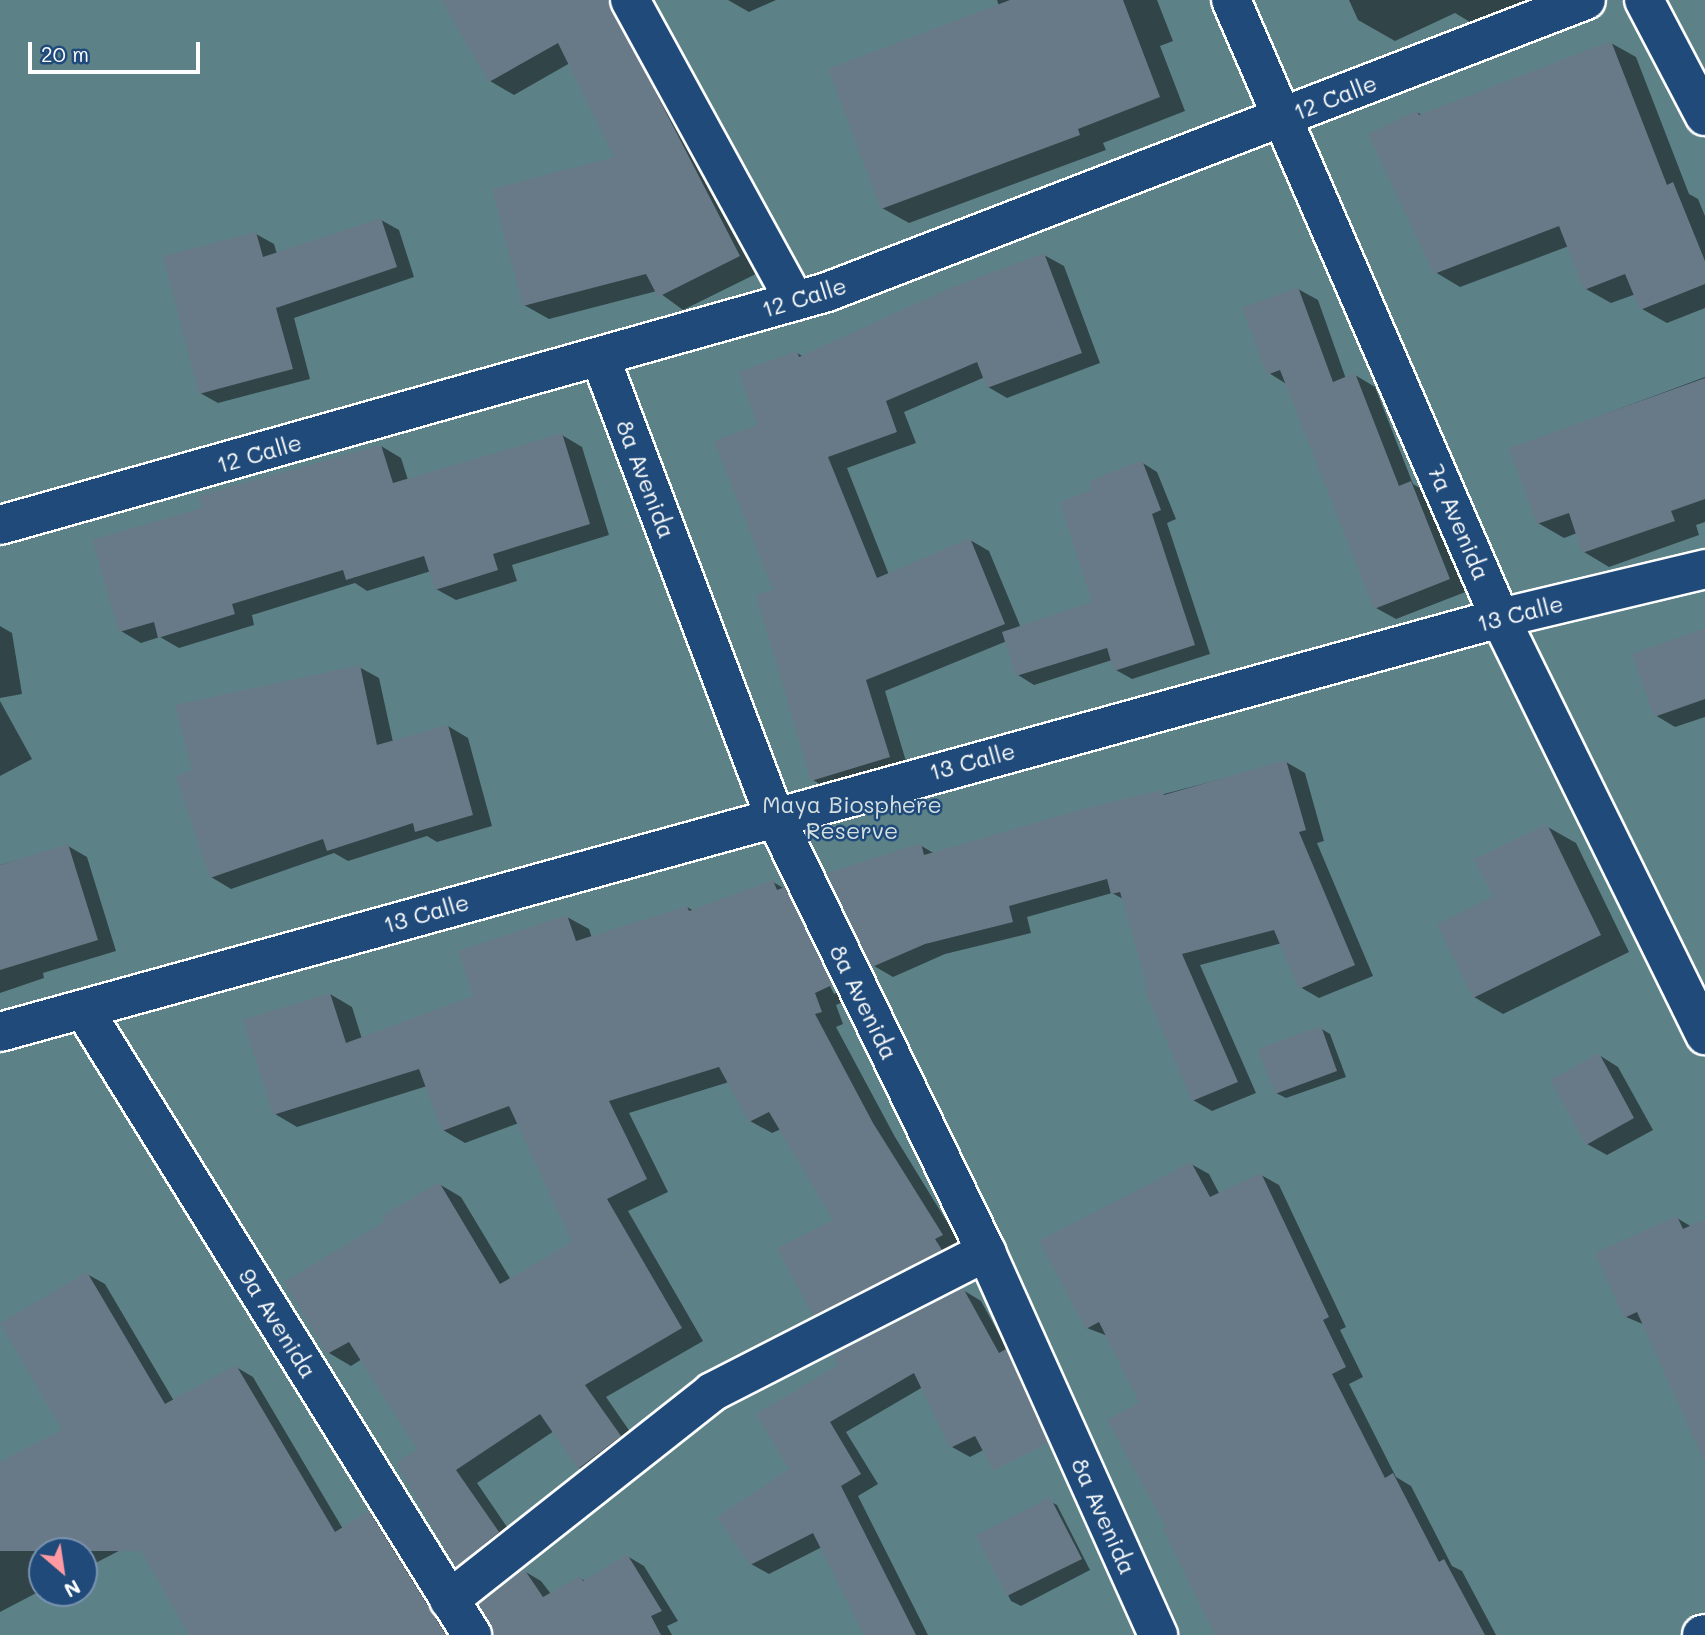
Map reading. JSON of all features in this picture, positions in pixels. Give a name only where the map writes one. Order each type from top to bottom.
[{"type":"street","points":[[630,0],[795,301]]},
{"type":"street","name":"7a Avenida","points":[[1231,0],[1500,618],[1705,1035]]},
{"type":"street","name":"12 Calle","points":[[0,525],[795,301],[1586,0]]},
{"type":"street","points":[[1644,0],[1705,116]]},
{"type":"street","name":"8a Avenida","points":[[600,357],[774,815],[986,1252],[1158,1635]]},
{"type":"street","name":"13 Calle","points":[[0,1032],[774,815],[1500,618],[1705,569]]},
{"type":"street","name":"9a Avenida","points":[[84,1010],[472,1635]]},
{"type":"street","points":[[449,1600],[712,1392],[986,1252]]},
{"type":"green space","name":"Maya Biosphere Reserve","points":[[0,0],[1705,0],[1705,1635],[0,1635]]},
{"type":"building","points":[[441,0],[608,0],[740,256],[658,297],[646,274],[523,306],[492,189],[614,157],[558,43],[489,82]]},
{"type":"building","points":[[1010,0],[1123,0],[1160,97],[1078,129],[1080,135],[881,209],[828,69]]},
{"type":"building","points":[[1611,41],[1667,185],[1673,182],[1705,261],[1705,284],[1640,310],[1625,274],[1584,290],[1559,226],[1434,274],[1368,134],[1417,110],[1419,115]]},
{"type":"building","points":[[381,218],[397,267],[276,308],[293,369],[199,394],[163,256],[256,232],[263,257]]},
{"type":"building","points":[[1044,253],[1082,353],[987,388],[977,362],[886,401],[897,432],[828,457],[877,578],[970,538],[1005,624],[866,680],[890,757],[811,781],[756,595],[773,590],[714,441],[757,425],[739,372],[797,351],[799,357],[950,288]]},
{"type":"building","points":[[1298,287],[1333,382],[1355,373],[1399,486],[1411,481],[1450,579],[1374,609],[1280,370],[1267,375],[1242,308]]},
{"type":"building","points":[[1705,378],[1705,499],[1671,511],[1675,521],[1582,553],[1569,513],[1537,524],[1509,448]]},
{"type":"building","points":[[562,433],[590,524],[493,554],[498,570],[435,590],[424,556],[346,580],[343,570],[232,604],[235,614],[158,638],[154,622],[119,632],[92,540],[202,508],[198,496],[381,445],[393,483]]},
{"type":"building","points":[[1142,460],[1161,510],[1152,514],[1195,645],[1114,671],[1107,648],[1016,676],[1002,632],[1092,602],[1060,503],[1092,489],[1089,481]]},
{"type":"building","points":[[1705,628],[1705,699],[1654,717],[1632,654]]},
{"type":"building","points":[[360,665],[377,745],[448,725],[473,815],[415,832],[413,823],[327,851],[323,839],[210,878],[176,776],[192,770],[175,705]]},
{"type":"building","points":[[1286,760],[1306,830],[1299,832],[1355,965],[1299,989],[1274,930],[1182,954],[1238,1082],[1192,1101],[1144,988],[1147,986],[1120,892],[1111,894],[1107,879],[1009,906],[1013,922],[925,944],[872,967],[827,873],[921,843],[924,855],[1090,807],[1162,790],[1164,795]]},
{"type":"building","points":[[1547,824],[1601,935],[1473,998],[1437,924],[1493,896],[1474,859]]},
{"type":"building","points":[[68,844],[98,940],[0,970],[0,865]]},
{"type":"building","points":[[773,880],[777,890],[785,887],[832,985],[815,993],[822,1012],[815,1014],[873,1123],[943,1235],[935,1239],[942,1250],[813,1316],[777,1248],[833,1220],[769,1112],[749,1122],[719,1067],[609,1101],[647,1179],[607,1199],[682,1328],[585,1385],[621,1436],[578,1469],[540,1414],[456,1470],[499,1532],[456,1567],[396,1463],[417,1449],[349,1342],[327,1354],[284,1282],[385,1221],[382,1216],[439,1182],[500,1284],[572,1242],[509,1106],[442,1131],[419,1069],[273,1115],[243,1020],[330,993],[346,1043],[473,996],[458,951],[567,915],[576,941],[687,906],[689,911]]},
{"type":"building","points":[[1321,1026],[1337,1071],[1275,1094],[1258,1049]]},
{"type":"building","points":[[1599,1053],[1634,1118],[1586,1145],[1550,1080]]},
{"type":"building","points":[[1191,1162],[1210,1197],[1261,1173],[1329,1317],[1323,1320],[1346,1367],[1332,1374],[1385,1478],[1393,1473],[1439,1562],[1444,1559],[1485,1635],[1215,1635],[1163,1529],[1166,1527],[1107,1420],[1139,1402],[1099,1322],[1086,1329],[1039,1241]]},
{"type":"building","points":[[1677,1216],[1683,1229],[1705,1219],[1705,1463],[1637,1312],[1624,1318],[1595,1253]]},
{"type":"building","points":[[87,1272],[165,1404],[236,1365],[335,1532],[369,1511],[446,1635],[189,1635],[141,1551],[98,1551],[98,1537],[28,1537],[28,1551],[0,1551],[0,1462],[62,1430],[0,1323]]},
{"type":"building","points":[[963,1288],[999,1353],[1006,1349],[1048,1443],[993,1470],[975,1436],[950,1448],[914,1373],[830,1422],[861,1474],[841,1486],[916,1635],[864,1635],[813,1533],[750,1565],[717,1517],[789,1469],[756,1414],[838,1365],[833,1355]]},
{"type":"building","points":[[1050,1497],[1082,1559],[1007,1596],[976,1535]]},
{"type":"building","points":[[627,1554],[662,1611],[651,1616],[661,1635],[494,1635],[479,1604],[524,1569],[543,1597],[580,1576],[583,1581]]}]
